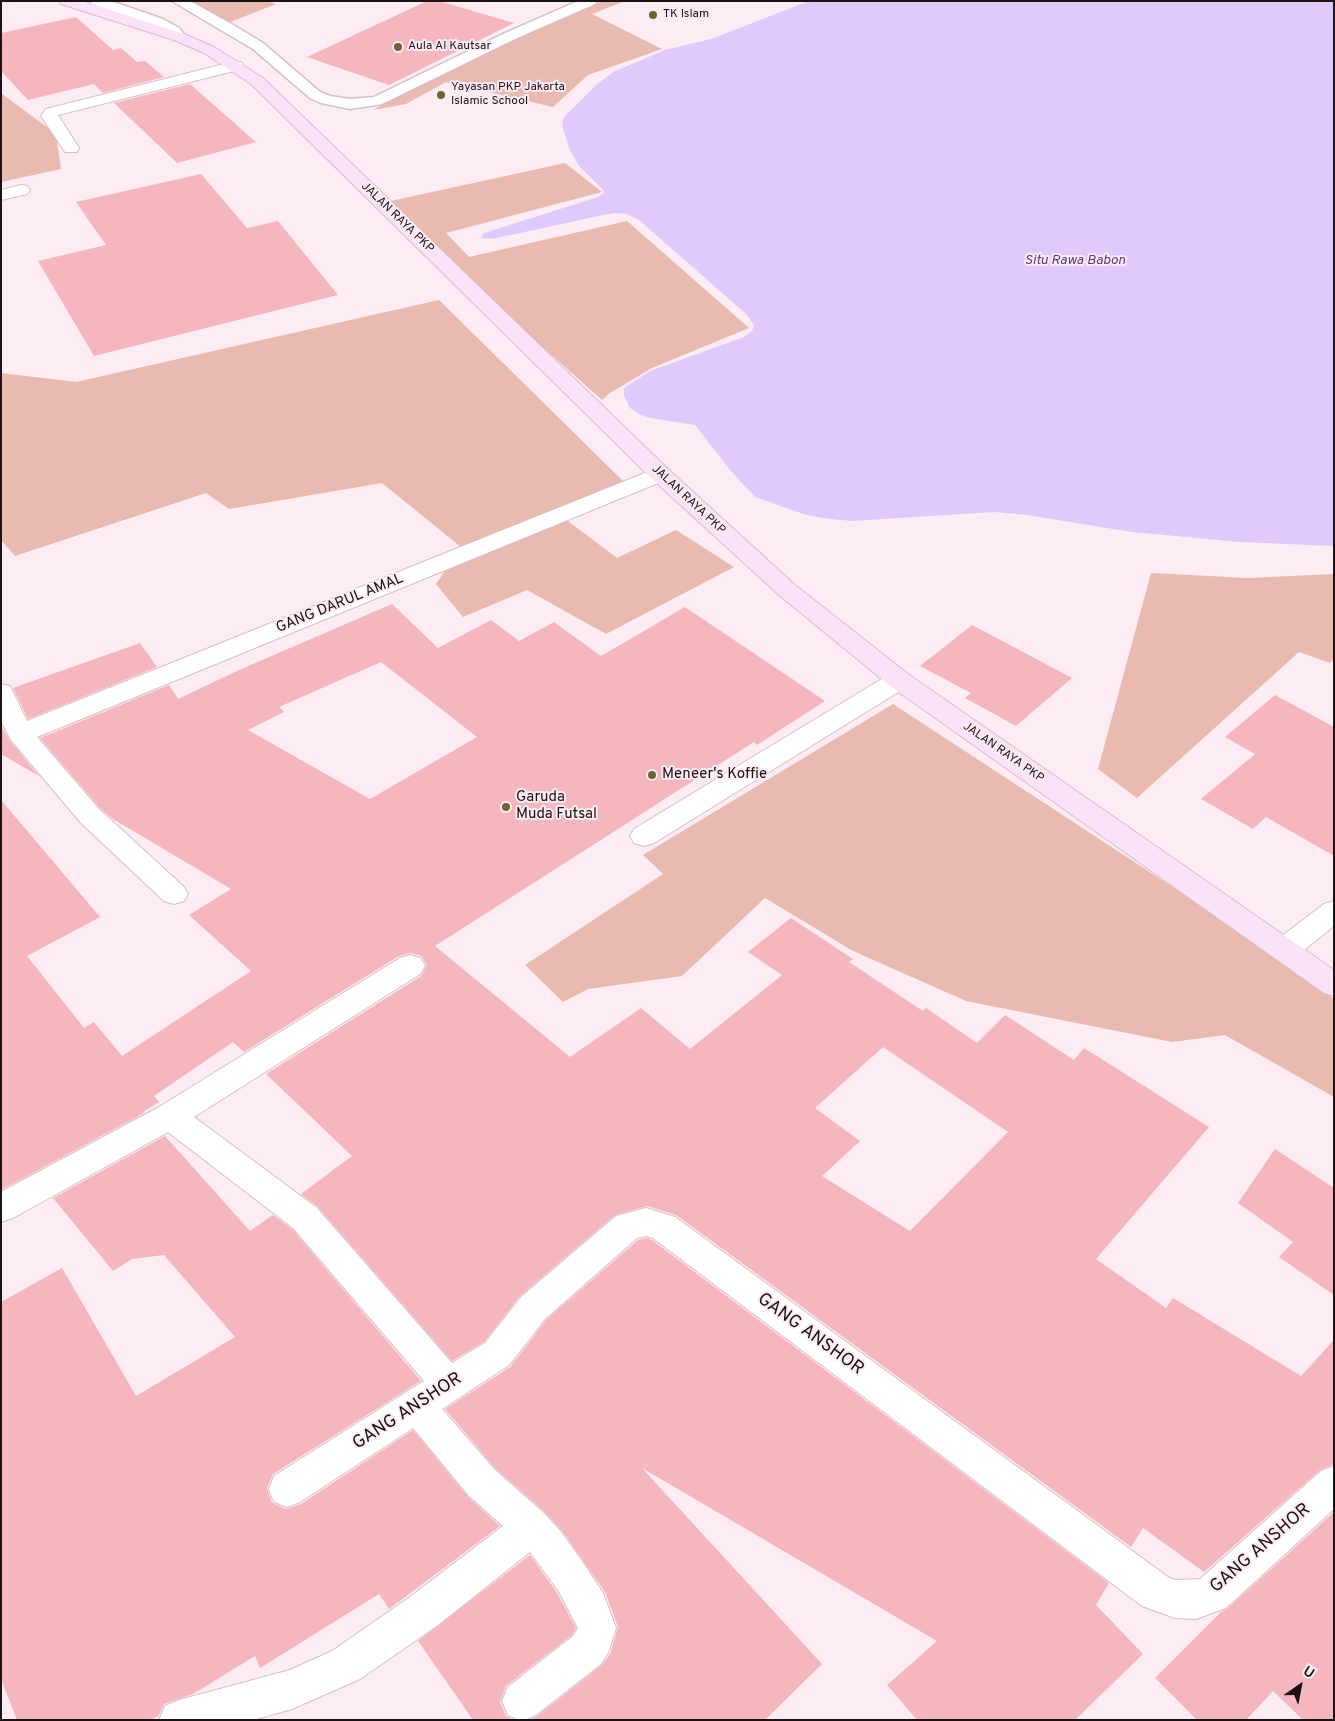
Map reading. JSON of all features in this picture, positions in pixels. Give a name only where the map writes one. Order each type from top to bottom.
[{"type":"street","name":"JALAN RAYA PKP","points":[[66,1],[180,38],[209,50],[258,82],[660,474],[787,590],[900,680],[1334,985]]},
{"type":"street","points":[[71,148],[49,116],[52,112],[236,66]]},
{"type":"street","points":[[1,195],[21,190]]},
{"type":"street","name":"GANG DARUL AMAL","points":[[20,734],[660,474]]},
{"type":"street","points":[[644,836],[900,680]]},
{"type":"street","points":[[1,692],[20,734],[90,816],[128,854],[174,894]]},
{"type":"street","points":[[1284,950],[1334,911]]},
{"type":"street","points":[[1,1208],[170,1116],[410,966]]},
{"type":"street","points":[[170,1116],[305,1218],[448,1384]]},
{"type":"street","name":"GANG ANSHOR","points":[[287,1489],[497,1354],[533,1308],[628,1226],[646,1222],[663,1226],[1156,1592],[1175,1599],[1196,1600],[1212,1594],[1334,1484]]},
{"type":"street","points":[[417,1406],[482,1483],[532,1527],[549,1546],[589,1607],[597,1628],[594,1639],[587,1650],[522,1701]]},
{"type":"street","points":[[179,1720],[292,1688],[346,1665],[424,1611],[532,1527]]},
{"type":"lane","points":[[97,1],[158,22],[174,31],[180,38]]},
{"type":"lane","points":[[179,1],[258,46],[315,95],[326,100],[350,104],[377,101],[510,36],[590,1]]},
{"type":"shaded area","points":[[183,1],[267,1],[276,4],[228,23]]},
{"type":"shaded area","points":[[601,1],[625,1],[592,14],[662,49],[588,75],[553,107],[446,82],[406,104],[373,110],[448,67]]},
{"type":"shaded area","points":[[1,93],[56,134],[61,169],[1,182]]},
{"type":"shaded area","points":[[565,163],[602,192],[446,233],[469,257],[627,221],[749,328],[652,368],[610,393],[602,400],[470,282],[391,201]]},
{"type":"shaded area","points":[[439,300],[626,484],[564,518],[617,558],[676,530],[734,567],[606,634],[527,590],[463,617],[436,584],[461,547],[382,483],[229,509],[206,493],[15,556],[1,540],[1,373],[76,382]]},
{"type":"shaded area","points":[[1151,573],[1248,578],[1334,574],[1334,659],[1330,663],[1299,652],[1137,798],[1098,769]]},
{"type":"shaded area","points":[[893,704],[1191,899],[1334,999],[1334,1097],[1225,1035],[1172,1042],[966,1001],[853,951],[765,898],[682,976],[588,989],[563,1002],[525,965],[663,874],[643,855]]},
{"type":"water","name":"Situ Rawa Babon","points":[[809,1],[1334,1],[1334,546],[1239,542],[1132,532],[1027,515],[994,512],[853,521],[806,515],[755,497],[731,471],[695,425],[650,418],[630,408],[624,396],[624,388],[650,371],[744,337],[752,331],[754,325],[746,314],[639,220],[626,214],[615,213],[492,239],[481,238],[484,233],[598,197],[604,193],[579,166],[569,148],[562,125],[564,117],[596,85],[613,72],[665,50],[711,39]]},
{"type":"building","name":"Aula Al Kautsar","points":[[427,1],[439,1],[514,23],[389,85],[307,57]]},
{"type":"building","points":[[76,17],[113,50],[121,48],[137,62],[145,61],[164,77],[103,93],[94,84],[28,100],[1,71],[1,33]]},
{"type":"building","points":[[190,84],[256,142],[177,163],[114,103]]},
{"type":"building","points":[[201,174],[247,228],[278,221],[338,295],[94,356],[38,261],[106,245],[76,202]]},
{"type":"building","points":[[392,604],[438,648],[491,620],[519,641],[554,622],[601,656],[685,607],[825,701],[757,745],[754,742],[435,946],[570,1057],[641,1008],[690,1049],[782,975],[748,952],[791,918],[853,959],[849,962],[923,1011],[926,1008],[977,1043],[1005,1015],[1074,1060],[1084,1048],[1209,1127],[1096,1259],[1166,1308],[1173,1298],[1301,1376],[1334,1340],[1334,1464],[1320,1470],[1204,1572],[1143,1528],[1131,1547],[676,1215],[647,1206],[615,1215],[520,1296],[484,1342],[452,1361],[318,1207],[301,1194],[352,1156],[266,1074],[421,976],[427,965],[421,956],[411,953],[399,956],[244,1052],[233,1042],[154,1096],[159,1102],[144,1113],[1,1190],[1,800],[100,917],[27,956],[84,1028],[94,1022],[122,1056],[251,971],[189,915],[231,889],[113,819],[100,808],[40,738],[169,685],[178,699],[239,670]],"holes":[[[381,662],[477,737],[370,799],[248,730],[284,712],[279,707]],[[883,1047],[1008,1132],[910,1231],[822,1176],[860,1141],[815,1108]]]},
{"type":"building","points":[[972,625],[1072,678],[1016,726],[965,698],[971,693],[920,666]]},
{"type":"building","points":[[140,643],[157,667],[28,719],[13,688]]},
{"type":"building","points":[[1275,695],[1334,727],[1334,856],[1266,817],[1253,829],[1201,799],[1255,754],[1225,737]]},
{"type":"building","points":[[1,726],[10,741],[39,776],[1,754]]},
{"type":"building","points":[[165,1136],[250,1231],[273,1215],[292,1229],[421,1381],[273,1474],[267,1488],[272,1503],[286,1509],[301,1504],[413,1430],[468,1497],[500,1526],[389,1609],[379,1594],[260,1668],[255,1656],[193,1694],[164,1704],[159,1715],[151,1720],[17,1720],[1,1679],[1,1302],[62,1268],[136,1396],[235,1337],[164,1255],[132,1259],[113,1271],[53,1198]]},
{"type":"building","points":[[1275,1149],[1334,1188],[1334,1295],[1279,1257],[1293,1242],[1238,1203]]},
{"type":"building","points":[[646,1238],[652,1240],[1109,1583],[1096,1605],[1143,1654],[1075,1720],[917,1720],[887,1685],[937,1641],[642,1468],[822,1664],[765,1720],[530,1720],[602,1665],[610,1654],[618,1627],[605,1592],[563,1532],[546,1513],[496,1469],[445,1409],[510,1367],[546,1320],[638,1240]]},
{"type":"building","points":[[1334,1512],[1334,1720],[1303,1720],[1273,1691],[1246,1720],[1197,1720],[1155,1678],[1221,1612],[1227,1609]]},
{"type":"building","points":[[530,1555],[556,1591],[576,1628],[572,1635],[506,1686],[500,1702],[506,1716],[514,1720],[473,1720],[418,1641]]},
{"type":"place","name":"TK Islam","points":[[653,15]]},
{"type":"place","name":"Aula Al Kautsar","points":[[398,47]]},
{"type":"place","name":"Yayasan PKP Jakarta Islamic School","points":[[441,95]]},
{"type":"place","name":"Meneer's Koffie","points":[[652,775]]},
{"type":"place","name":"Garuda Muda Futsal","points":[[506,807]]}]
